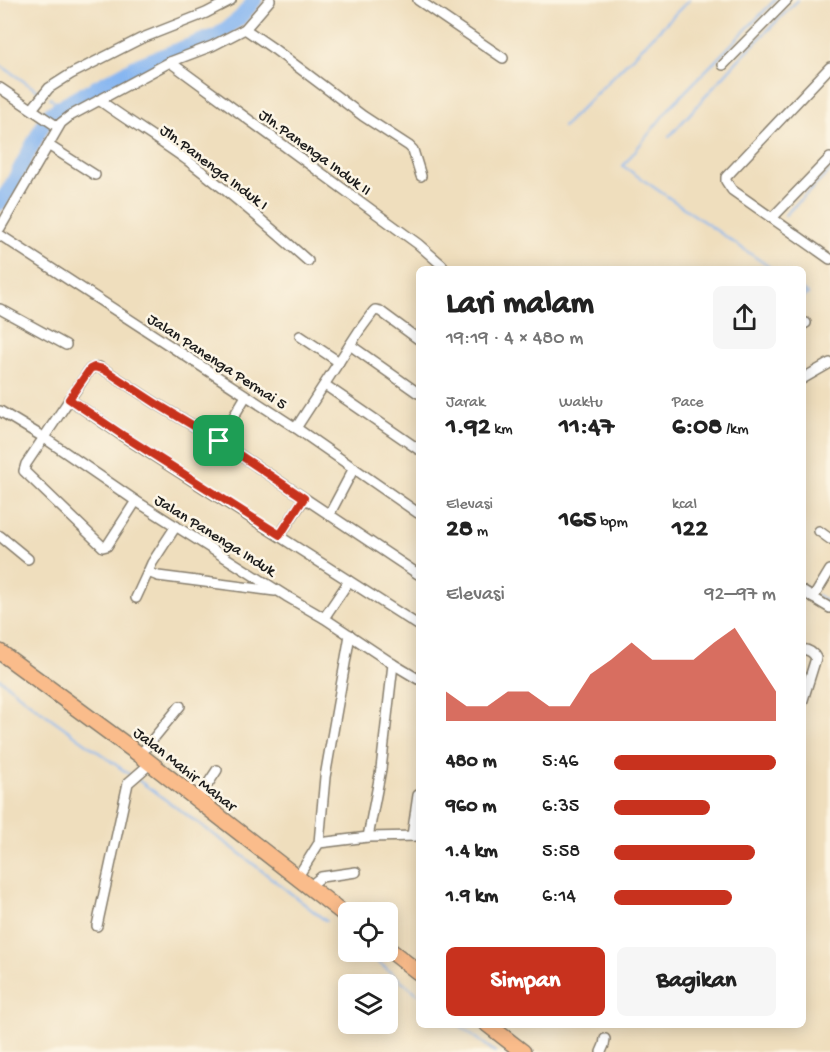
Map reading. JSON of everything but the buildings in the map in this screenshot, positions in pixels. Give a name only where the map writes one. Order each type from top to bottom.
[{"type":"highway","name":"Jalan Mahir Mahar","points":[[0,652],[146,759],[338,908]]},
{"type":"highway","points":[[398,957],[416,970]]},
{"type":"highway","points":[[492,1028],[523,1052]]},
{"type":"street","points":[[32,109],[49,88],[71,74],[140,39],[206,13],[231,0]]},
{"type":"street","points":[[0,228],[48,145],[56,125],[170,62],[212,46],[245,29],[270,0]]},
{"type":"street","points":[[418,0],[503,58]]},
{"type":"street","points":[[723,65],[787,0]]},
{"type":"street","points":[[245,29],[274,48],[363,116],[409,146],[413,150],[421,176]]},
{"type":"street","name":"Jln.Panenga Induk II","points":[[170,62],[418,244],[442,265]]},
{"type":"street","points":[[830,67],[726,177],[727,184],[732,190],[830,259]]},
{"type":"street","points":[[0,88],[56,125]]},
{"type":"street","name":"Jln.Panenga Induk I","points":[[99,100],[184,158],[266,223],[308,261]]},
{"type":"street","points":[[48,145],[95,175]]},
{"type":"street","points":[[772,218],[825,170],[830,158]]},
{"type":"street","name":"Jalan Panenga Permai 5","points":[[0,235],[296,428],[416,512]]},
{"type":"street","points":[[0,309],[66,345]]},
{"type":"street","points":[[296,428],[375,310],[380,311],[416,338]]},
{"type":"street","points":[[300,336],[339,362]]},
{"type":"street","points":[[350,345],[416,392]]},
{"type":"street","points":[[806,377],[830,363]]},
{"type":"street","points":[[136,501],[107,546],[104,547],[24,471],[43,437],[90,369],[94,367],[103,369],[219,441],[416,573]]},
{"type":"street","points":[[325,385],[416,448]]},
{"type":"street","points":[[219,441],[246,396]]},
{"type":"street","points":[[69,399],[416,624]]},
{"type":"street","name":"Jalan Panenga Induk","points":[[0,411],[43,437],[136,501],[416,678]]},
{"type":"street","points":[[329,515],[354,468]]},
{"type":"street","points":[[280,535],[304,498]]},
{"type":"street","points":[[136,598],[152,563],[176,526]]},
{"type":"street","points":[[819,531],[830,539]]},
{"type":"street","points":[[0,536],[28,559]]},
{"type":"street","points":[[813,598],[830,570]]},
{"type":"street","points":[[148,572],[158,576],[280,592]]},
{"type":"street","points":[[324,618],[349,581]]},
{"type":"street","points":[[806,594],[830,608]]},
{"type":"street","points":[[303,882],[319,843],[325,777],[350,635]]},
{"type":"street","points":[[806,650],[816,658],[806,690]]},
{"type":"street","points":[[368,837],[381,769],[393,664]]},
{"type":"street","points":[[97,926],[128,783],[180,706]]},
{"type":"street","points":[[198,799],[217,770]]},
{"type":"street","points":[[319,843],[368,837],[416,836]]},
{"type":"street","points":[[303,882],[356,872]]},
{"type":"street","points":[[601,1052],[604,1039]]},
{"type":"waterway","points":[[0,203],[51,113],[138,65],[218,35],[240,18],[255,0]]},
{"type":"waterway","points":[[563,127],[689,0]]},
{"type":"waterway","points":[[768,266],[623,166],[671,106],[775,0]]},
{"type":"waterway","points":[[669,137],[740,58],[798,0]]},
{"type":"waterway","points":[[0,65],[38,91]]},
{"type":"waterway","points":[[50,98],[62,107]]},
{"type":"waterway","points":[[0,211],[43,125]]},
{"type":"waterway","points":[[785,215],[830,171]]},
{"type":"waterway","points":[[806,293],[808,294],[806,295]]},
{"type":"waterway","points":[[806,588],[812,592]]},
{"type":"waterway","points":[[817,595],[830,603]]},
{"type":"waterway","points":[[0,679],[133,777]]},
{"type":"waterway","points":[[138,780],[234,849],[326,921]]},
{"type":"waterway","points":[[378,962],[416,992]]},
{"type":"waterway","points":[[463,1028],[495,1052]]},
{"type":"route","points":[[99,367],[219,441],[304,498],[280,535],[69,399],[90,369],[99,367]]}]
